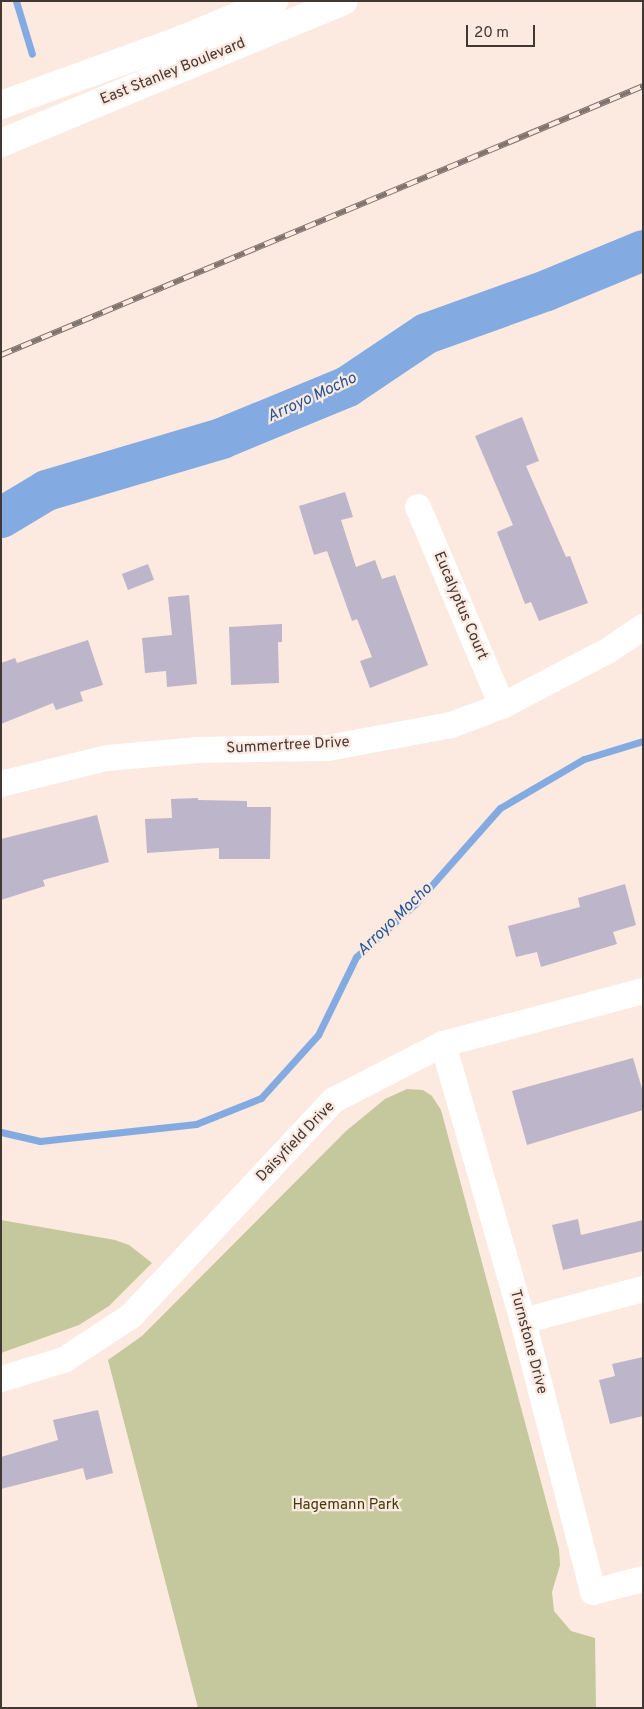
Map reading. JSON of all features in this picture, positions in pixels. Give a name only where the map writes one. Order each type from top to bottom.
[{"type":"main road","name":"East Stanley Boulevard","points":[[1,105],[183,39],[274,1]]},
{"type":"main road","name":"East Stanley Boulevard","points":[[1,143],[344,1]]},
{"type":"street","name":"Eucalyptus Court","points":[[418,507],[502,706]]},
{"type":"street","name":"Summertree Drive","points":[[1,784],[107,758],[198,750],[328,748],[451,725],[502,706],[609,650],[643,627]]},
{"type":"street","name":"Daisyfield Drive","points":[[1,1379],[64,1360],[131,1316],[334,1100],[443,1044],[643,991]]},
{"type":"street","name":"Turnstone Drive","points":[[443,1044],[523,1321],[593,1592],[643,1579]]},
{"type":"street","points":[[523,1321],[643,1290]]},
{"type":"green space","name":"Hagemann Park","points":[[407,1089],[423,1090],[432,1096],[441,1110],[559,1549],[560,1565],[552,1592],[554,1611],[571,1631],[595,1638],[596,1708],[198,1708],[108,1360],[142,1336],[346,1131],[385,1099]]},
{"type":"green space","points":[[1,1220],[115,1240],[129,1245],[152,1263],[109,1306],[79,1325],[1,1353]]},
{"type":"building","points":[[522,417],[539,461],[526,466],[566,557],[570,556],[588,603],[539,621],[531,602],[525,604],[497,532],[513,525],[475,436]]},
{"type":"building","points":[[345,492],[353,517],[341,520],[356,567],[375,560],[382,579],[395,575],[428,665],[370,688],[360,661],[372,657],[357,619],[352,621],[327,551],[314,555],[299,506]]},
{"type":"building","points":[[148,564],[154,580],[128,590],[122,574]]},
{"type":"building","points":[[189,595],[197,684],[167,687],[166,671],[145,673],[142,638],[172,635],[168,597]]},
{"type":"building","points":[[282,624],[282,642],[278,642],[279,683],[231,685],[229,627]]},
{"type":"building","points":[[88,640],[103,685],[80,692],[83,701],[56,710],[53,703],[1,724],[1,663],[15,658],[17,663]]},
{"type":"building","points":[[198,798],[198,800],[247,801],[247,807],[271,807],[270,859],[219,859],[219,848],[147,853],[145,819],[172,818],[171,799]]},
{"type":"building","points":[[97,815],[109,862],[43,880],[45,886],[1,900],[1,839]]},
{"type":"building","points":[[625,884],[636,925],[613,932],[617,944],[541,967],[537,952],[516,957],[508,926],[580,907],[578,898]]},
{"type":"building","points":[[633,1058],[643,1092],[643,1110],[527,1145],[512,1091]]},
{"type":"building","points":[[578,1219],[581,1235],[643,1220],[643,1251],[563,1270],[552,1225]]},
{"type":"building","points":[[643,1357],[643,1416],[610,1424],[599,1380],[615,1376],[612,1364]]},
{"type":"building","points":[[98,1410],[113,1473],[86,1480],[83,1468],[1,1489],[1,1457],[58,1440],[53,1420]]},
{"type":"waterway","points":[[16,1],[32,54]]},
{"type":"waterway","name":"Arroyo Mocho","points":[[1,517],[46,490],[221,438],[347,386],[426,333],[546,290],[643,250]]},
{"type":"waterway","name":"Arroyo Mocho","points":[[1,1132],[40,1141],[196,1124],[261,1098],[318,1035],[356,957],[415,904],[500,808],[584,759],[643,741]]},
{"type":"railway","points":[[1,355],[643,86]]}]
